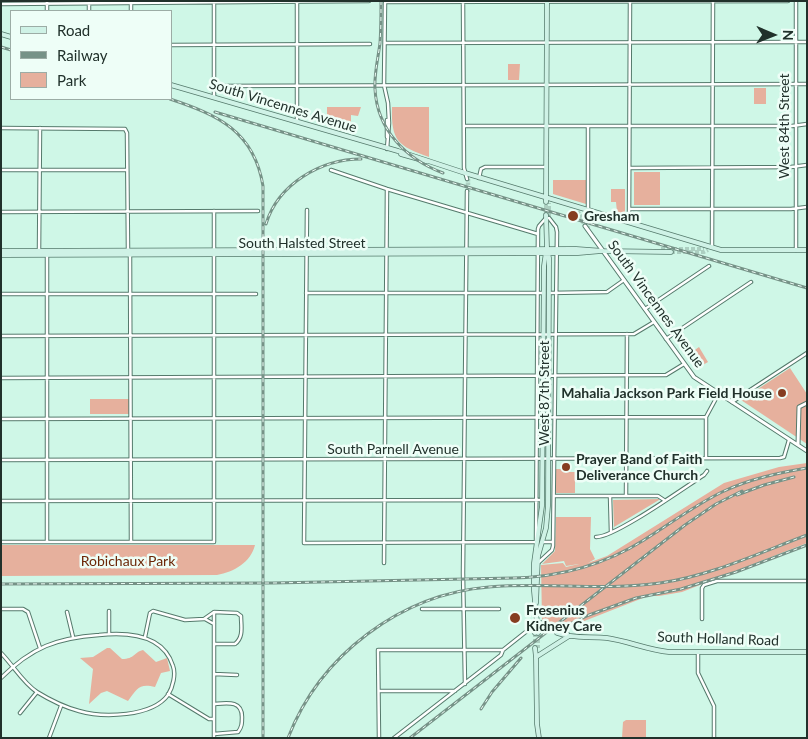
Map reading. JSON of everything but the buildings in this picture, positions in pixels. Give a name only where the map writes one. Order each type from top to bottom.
[{"type":"main road","points":[[547,2],[547,201]]},
{"type":"main road","name":"South Vincennes Avenue","points":[[172,85],[428,161],[547,201],[630,222],[633,225],[639,225],[708,249]]},
{"type":"main road","name":"West 87th Street","points":[[536,634],[537,563],[547,518],[548,500],[547,217]]},
{"type":"main road","points":[[708,249],[807,250]]},
{"type":"main road","name":"South Halsted Street","points":[[1,251],[129,253],[658,250],[671,252]]},
{"type":"main road","name":"South Halsted Street","points":[[1,255],[39,253]]},
{"type":"main road","name":"West 87th Street","points":[[536,603],[534,582],[536,542],[541,518],[542,500],[543,376],[546,334]]},
{"type":"main road","points":[[536,625],[545,626]]},
{"type":"main road","name":"South Holland Road","points":[[558,632],[569,636],[608,638],[662,651],[807,652]]},
{"type":"main road","points":[[536,657],[569,636]]},
{"type":"main road","points":[[536,648],[537,724],[539,738]]},
{"type":"street","points":[[708,249],[712,209],[713,1]]},
{"type":"street","points":[[387,149],[389,124],[388,103],[384,85],[385,2],[788,1]]},
{"type":"street","name":"West 84th Street","points":[[796,1],[796,250]]},
{"type":"street","points":[[1,4],[47,2],[369,2]]},
{"type":"street","points":[[214,2],[214,97]]},
{"type":"street","points":[[297,2],[297,122]]},
{"type":"street","points":[[463,2],[464,169],[468,179]]},
{"type":"street","points":[[630,2],[630,222]]},
{"type":"street","points":[[89,3],[89,10]]},
{"type":"street","points":[[386,43],[807,42]]},
{"type":"street","points":[[172,45],[370,44]]},
{"type":"street","points":[[214,86],[807,84]]},
{"type":"street","points":[[464,126],[807,124]]},
{"type":"street","points":[[588,126],[588,210]]},
{"type":"street","points":[[1,128],[125,128],[127,133],[131,542]]},
{"type":"street","points":[[39,253],[40,128]]},
{"type":"street","points":[[630,168],[807,166]]},
{"type":"street","points":[[479,178],[485,167],[547,167]]},
{"type":"street","points":[[1,170],[127,170]]},
{"type":"street","points":[[331,170],[387,189],[538,234]]},
{"type":"street","points":[[384,563],[387,189]]},
{"type":"street","points":[[465,684],[464,501],[468,193]]},
{"type":"street","points":[[630,209],[807,207]]},
{"type":"street","points":[[573,208],[578,211]]},
{"type":"street","points":[[307,210],[304,543],[553,542],[552,550],[537,563]]},
{"type":"street","points":[[1,542],[214,542],[214,211]]},
{"type":"street","points":[[1,212],[258,211]]},
{"type":"street","name":"West 87th Street","points":[[536,542],[538,234],[539,226],[547,217],[556,229],[553,542]]},
{"type":"street","name":"South Vincennes Avenue","points":[[587,227],[694,377],[807,451]]},
{"type":"street","points":[[47,253],[47,542]]},
{"type":"street","points":[[645,309],[709,266]]},
{"type":"street","points":[[306,294],[607,292],[624,280]]},
{"type":"street","points":[[666,339],[751,282]]},
{"type":"street","points":[[1,294],[256,294]]},
{"type":"street","points":[[1,336],[634,334],[654,322]]},
{"type":"street","points":[[626,496],[627,334]]},
{"type":"street","points":[[732,402],[807,353]]},
{"type":"street","points":[[1,378],[666,375],[684,364]]},
{"type":"street","points":[[706,458],[706,417],[719,393]]},
{"type":"street","points":[[798,446],[799,408],[807,403]]},
{"type":"street","points":[[1,419],[706,417]]},
{"type":"street","name":"South Parnell Avenue","points":[[1,460],[784,457],[789,440]]},
{"type":"street","points":[[596,537],[610,533],[632,522],[708,471]]},
{"type":"street","points":[[554,496],[658,496],[664,500]]},
{"type":"street","points":[[610,496],[610,533]]},
{"type":"street","points":[[1,502],[548,500]]},
{"type":"street","points":[[702,619],[702,588],[704,585],[717,581],[807,581]]},
{"type":"street","points":[[1,609],[24,609],[28,612],[40,648]]},
{"type":"street","points":[[422,609],[499,609]]},
{"type":"street","points":[[109,611],[109,634]]},
{"type":"street","points":[[144,637],[150,613],[153,611],[179,619],[204,618],[214,612],[236,613],[241,616],[241,637],[235,644],[214,644]]},
{"type":"street","points":[[67,612],[73,637]]},
{"type":"street","points":[[214,612],[214,624],[214,644],[214,674],[214,704],[214,736],[235,734],[242,727],[242,712],[240,708],[233,704],[214,704]]},
{"type":"street","points":[[204,618],[214,624]]},
{"type":"street","points":[[394,738],[465,684],[501,655],[502,650],[536,625]]},
{"type":"street","points":[[1,653],[13,666],[37,692],[62,706],[82,712],[114,715],[151,708],[168,694],[174,676],[170,657],[161,646],[144,637],[109,634],[73,637],[40,648],[26,655],[13,666],[1,678]]},
{"type":"street","points":[[379,738],[378,650],[502,650]]},
{"type":"street","points":[[698,652],[698,673],[714,706],[714,738]]},
{"type":"street","points":[[214,674],[237,675]]},
{"type":"street","points":[[379,691],[456,691]]},
{"type":"street","points":[[20,713],[37,692]]},
{"type":"street","points":[[168,694],[209,719],[214,719]]},
{"type":"street","points":[[49,738],[62,706]]},
{"type":"green space","points":[[508,64],[520,64],[519,80],[508,80]]},
{"type":"green space","points":[[754,88],[766,88],[766,104],[754,104]]},
{"type":"green space","points":[[327,107],[361,107],[358,116],[351,115],[351,122],[346,132],[327,126]]},
{"type":"green space","points":[[392,107],[429,107],[429,157],[410,149],[398,141],[393,128]]},
{"type":"green space","points":[[634,172],[660,172],[660,205],[634,205]]},
{"type":"green space","points":[[553,180],[587,180],[586,204],[553,194]]},
{"type":"green space","points":[[611,189],[625,189],[625,215],[617,212],[616,202],[611,202]]},
{"type":"green space","points":[[699,347],[708,362],[696,369],[686,356]]},
{"type":"green space","points":[[790,368],[807,394],[807,444],[741,400]]},
{"type":"green space","points":[[90,399],[129,399],[129,414],[90,414]]},
{"type":"green space","points":[[807,463],[807,543],[682,592],[648,596],[564,629],[542,620],[541,565],[563,563],[566,567],[579,564],[566,566],[564,561],[542,564],[555,551],[556,517],[591,517],[590,549],[595,559],[588,563],[607,556],[724,483],[779,467]]},
{"type":"green space","points":[[555,469],[567,469],[567,472],[575,472],[575,493],[556,493]]},
{"type":"green space","points":[[613,500],[659,500],[614,527]]},
{"type":"green space","name":"Robichaux Park","points":[[1,545],[255,545],[250,556],[241,565],[217,575],[1,576]]},
{"type":"green space","points":[[110,648],[122,659],[130,658],[143,650],[156,662],[167,658],[170,671],[161,673],[155,687],[145,686],[139,688],[128,701],[107,691],[101,693],[89,704],[93,669],[80,658],[93,657]]},
{"type":"green space","points":[[626,720],[646,720],[646,738],[622,738],[623,722]]},
{"type":"tunnel","points":[[467,179],[467,191]]},
{"type":"tunnel","points":[[469,179],[469,192]]},
{"type":"tunnel","points":[[546,202],[546,215]]},
{"type":"tunnel","points":[[549,203],[549,216]]},
{"type":"tunnel","points":[[574,210],[585,226]]},
{"type":"tunnel","points":[[578,211],[589,228]]},
{"type":"tunnel","points":[[661,249],[704,249]]},
{"type":"tunnel","points":[[671,252],[704,252],[708,250]]},
{"type":"tunnel","points":[[546,625],[559,630]]},
{"type":"tunnel","points":[[544,627],[557,633]]},
{"type":"tunnel","points":[[535,633],[535,648]]},
{"type":"tunnel","points":[[538,633],[538,648]]},
{"type":"railway","points":[[381,1],[380,43],[375,83],[377,104],[381,117],[396,141],[406,151],[417,160],[443,173]]},
{"type":"railway","points":[[1,47],[10,50]]},
{"type":"railway","points":[[172,100],[204,112],[231,128],[251,151],[263,186],[263,738]]},
{"type":"railway","points":[[215,112],[807,288]]},
{"type":"railway","points":[[266,224],[280,197],[303,176],[331,164],[361,159]]},
{"type":"railway","points":[[1,584],[273,583],[513,578],[548,575],[597,563],[629,549],[702,503],[732,487],[764,477],[807,468]]},
{"type":"railway","points":[[737,495],[794,477]]},
{"type":"railway","points":[[410,738],[685,525],[716,504],[742,491]]},
{"type":"railway","points":[[288,738],[302,708],[321,680],[342,656],[368,634],[395,616],[425,602],[456,592],[489,587],[532,585],[617,586],[679,580],[753,556],[807,535]]},
{"type":"railway","points":[[559,629],[589,615],[636,598],[681,589],[736,572],[807,545]]},
{"type":"railway","points":[[481,709],[492,692],[521,658]]},
{"type":"place","name":"Gresham","points":[[573,216]]},
{"type":"place","name":"Mahalia Jackson Park Field House","points":[[782,393]]},
{"type":"place","name":"Prayer Band of Faith Deliverance Church","points":[[566,467]]},
{"type":"place","name":"Fresenius Kidney Care","points":[[515,618]]}]
